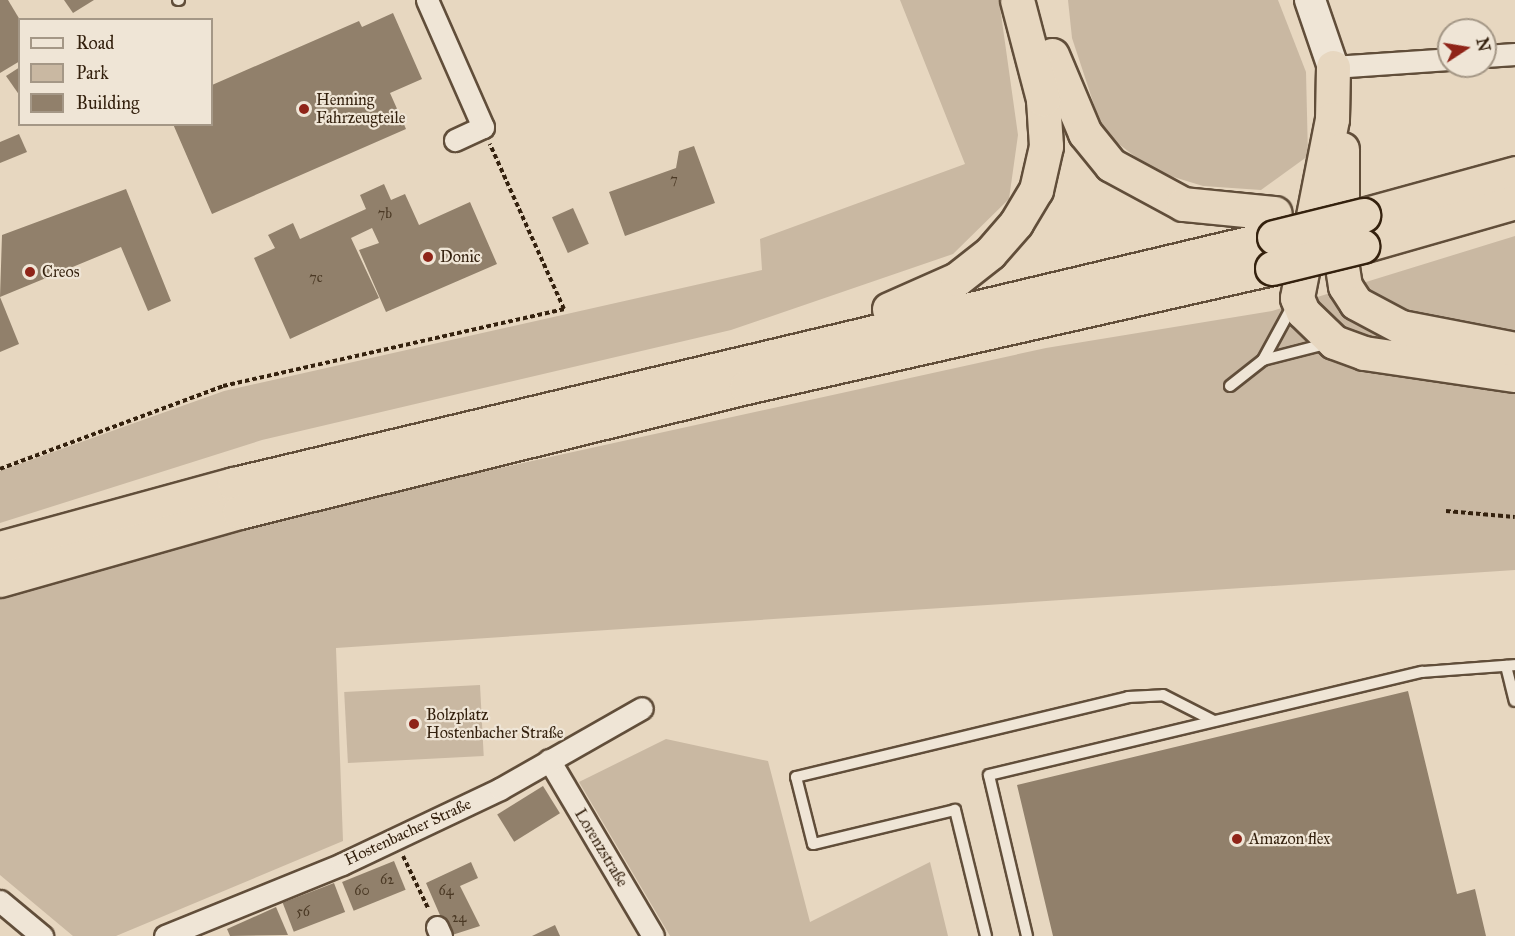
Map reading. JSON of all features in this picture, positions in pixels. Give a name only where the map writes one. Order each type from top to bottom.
[{"type":"highway","points":[[772,352],[919,298],[957,279],[990,253],[1016,223],[1036,190],[1046,146],[1043,99],[1017,0]]},
{"type":"highway","points":[[1037,0],[1064,91],[1085,133],[1111,165],[1183,204],[1273,239]]},
{"type":"highway","points":[[1334,67],[1332,118],[1297,298],[1316,330],[1334,342],[1364,353],[1515,375]]},
{"type":"highway","points":[[1334,67],[1342,116],[1342,267],[1345,286],[1356,303],[1401,327],[1515,350]]},
{"type":"highway","points":[[0,580],[239,512],[746,387],[1273,239],[1363,222],[1431,197],[1515,173]]},
{"type":"highway","points":[[0,548],[234,484],[772,352],[1273,239],[1363,222],[1511,203]]},
{"type":"street","points":[[427,0],[483,127],[456,140]]},
{"type":"street","points":[[1310,0],[1334,67],[1437,59]]},
{"type":"street","points":[[1497,55],[1515,54]]},
{"type":"street","name":"Hostenbacher Straße","points":[[165,936],[395,839],[549,760],[642,708]]},
{"type":"street","name":"Lorenzstraße","points":[[549,760],[653,936]]},
{"type":"street","points":[[0,901],[42,936]]},
{"type":"lane","points":[[1230,386],[1263,360],[1297,298]]},
{"type":"lane","points":[[1263,360],[1334,342]]},
{"type":"lane","points":[[1027,936],[989,775],[1422,672],[1511,666],[1515,701]]},
{"type":"lane","points":[[986,936],[955,810],[813,844],[796,777],[1128,697],[1162,695],[1214,721]]},
{"type":"path","points":[[0,470],[223,386],[564,309],[483,127]]},
{"type":"path","points":[[1446,511],[1515,517]]},
{"type":"path","points":[[395,839],[439,931]]},
{"type":"green space","points":[[900,0],[999,0],[1018,135],[1009,199],[953,254],[731,330],[262,440],[0,523],[0,471],[224,391],[762,270],[760,239],[965,164]]},
{"type":"green space","points":[[1068,0],[1278,0],[1306,72],[1308,156],[1261,190],[1203,186],[1154,171],[1103,132],[1072,38]]},
{"type":"green space","points":[[1515,236],[1515,570],[336,648],[343,841],[116,936],[73,936],[0,875],[0,596],[222,529],[1046,348],[1272,311]]},
{"type":"green space","name":"Bolzplatz Hostenbacher Straße","points":[[480,685],[484,756],[348,763],[344,692]]},
{"type":"green space","points":[[666,739],[768,761],[810,922],[930,862],[948,936],[670,936],[579,782]]},
{"type":"building","points":[[0,0],[8,0],[19,18],[18,62],[0,73]]},
{"type":"building","points":[[64,0],[94,0],[73,13]]},
{"type":"building","name":"Henning Fahrzeugteile","points":[[393,13],[422,79],[390,93],[406,129],[212,214],[174,126],[213,126],[213,85],[359,21],[362,27]]},
{"type":"building","points":[[18,68],[18,93],[6,76]]},
{"type":"building","points":[[19,134],[27,152],[0,163],[0,142]]},
{"type":"building","points":[[694,146],[715,203],[625,236],[609,192],[676,168],[679,151]]},
{"type":"building","points":[[384,184],[391,200],[405,194],[419,225],[470,202],[497,264],[386,312],[359,250],[379,243],[372,228],[351,238],[379,298],[290,339],[254,258],[275,248],[268,235],[293,223],[300,239],[366,209],[360,195]]},
{"type":"building","name":"Creos","points":[[126,189],[171,301],[148,311],[121,247],[0,297],[2,235]]},
{"type":"building","points":[[573,208],[589,244],[568,253],[552,217]]},
{"type":"building","points":[[0,297],[19,344],[0,352]]},
{"type":"building","name":"Amazon flex","points":[[1408,691],[1457,894],[1475,889],[1486,936],[1053,936],[1017,785]]},
{"type":"building","points":[[543,786],[560,813],[514,842],[497,815]]},
{"type":"building","points":[[394,861],[406,890],[354,911],[342,882]]},
{"type":"building","points":[[471,862],[478,878],[460,886],[480,926],[449,936],[426,883]]},
{"type":"building","points":[[334,883],[345,912],[294,932],[283,903]]},
{"type":"building","points":[[276,907],[288,935],[230,936],[227,929]]},
{"type":"building","points":[[555,925],[560,936],[532,936]]},
{"type":"place","name":"Henning Fahrzeugteile","points":[[304,109]]},
{"type":"place","name":"Donic","points":[[428,257]]},
{"type":"place","name":"Creos","points":[[30,272]]},
{"type":"place","name":"Bolzplatz Hostenbacher Straße","points":[[414,724]]},
{"type":"place","name":"Amazon flex","points":[[1237,839]]}]
